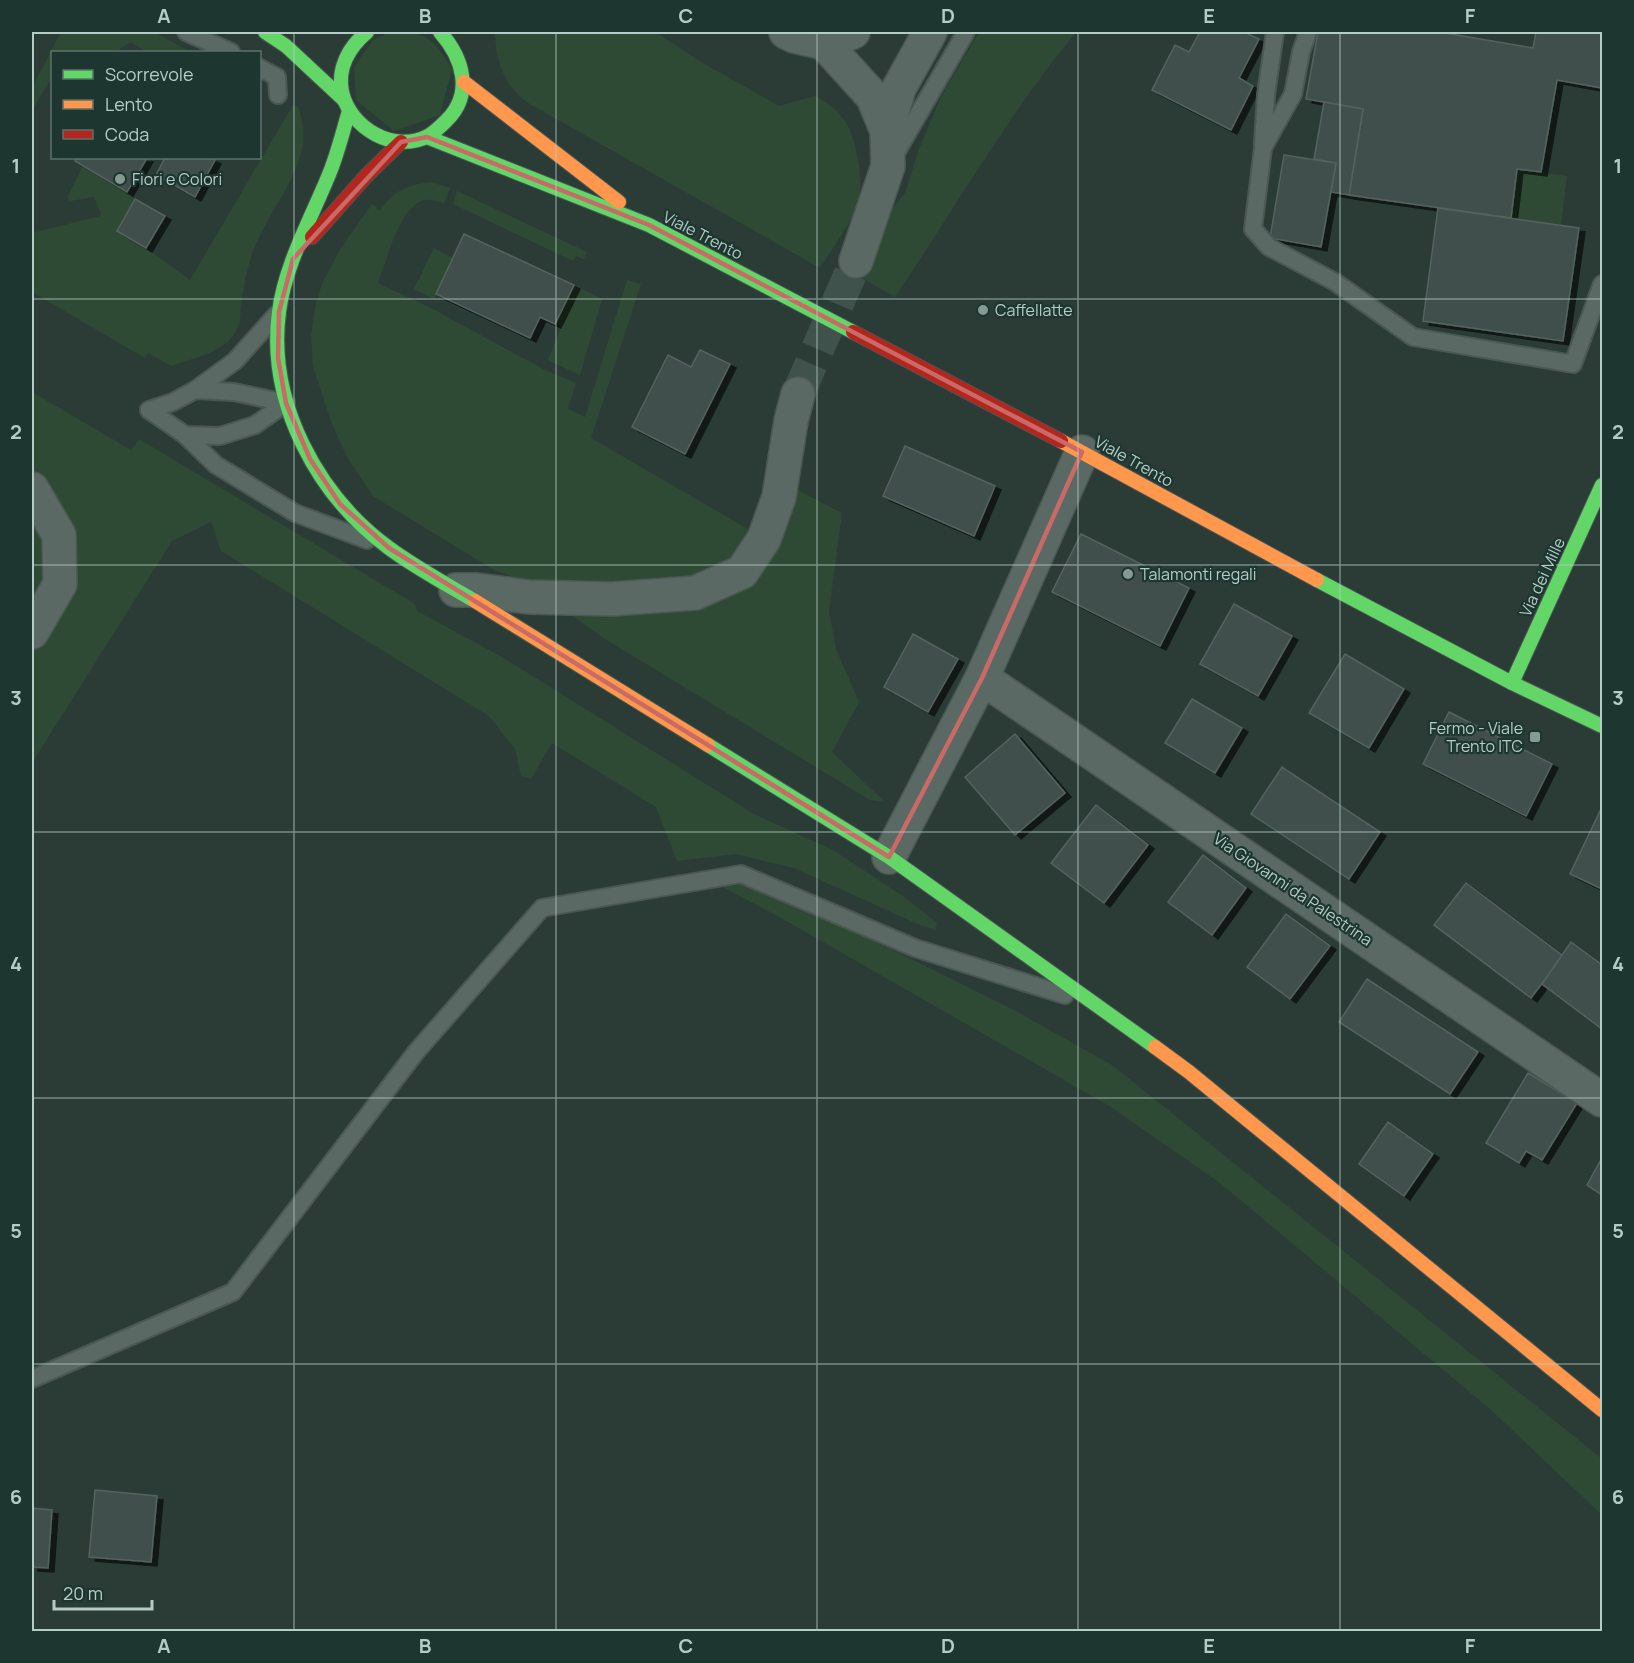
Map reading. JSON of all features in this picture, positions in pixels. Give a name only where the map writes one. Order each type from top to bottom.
[{"type":"main road","points":[[265,32],[286,46],[346,106],[363,128],[372,134],[401,142],[427,137],[451,118],[460,103],[464,82],[463,70],[452,37]]},
{"type":"main road","points":[[367,32],[355,41],[344,60],[340,80],[346,106],[331,170],[293,259],[279,312],[278,358],[286,403],[310,459],[340,504],[389,548],[889,857],[1094,1004],[1188,1072],[1602,1410]]},
{"type":"main road","name":"Viale Trento","points":[[464,82],[649,225]]},
{"type":"main road","name":"Viale Trento","points":[[427,137],[649,225],[1083,452],[1512,683],[1602,726]]},
{"type":"main road","points":[[293,259],[366,176],[401,142]]},
{"type":"main road","name":"Via dei Mille","points":[[1512,683],[1602,485]]},
{"type":"street","points":[[786,32],[794,36],[839,37],[873,97],[887,131]]},
{"type":"street","points":[[856,261],[888,166],[887,131],[899,88],[930,32]]},
{"type":"street","points":[[456,590],[477,590],[528,597],[612,599],[695,593],[742,572],[764,539],[779,497],[791,421],[798,394]]},
{"type":"street","points":[[889,857],[982,678],[1083,452]]},
{"type":"street","points":[[32,489],[59,535],[60,574],[60,584],[32,632]]},
{"type":"street","name":"Via Giovanni da Palestrina","points":[[982,678],[1602,1100]]},
{"type":"lane","points":[[186,32],[229,51]]},
{"type":"lane","points":[[888,166],[966,32]]},
{"type":"lane","points":[[1275,32],[1266,95],[1263,148],[1253,229],[1269,247],[1335,282],[1413,337],[1573,364],[1602,284]]},
{"type":"lane","points":[[1263,148],[1293,94],[1301,52],[1308,32]]},
{"type":"lane","points":[[261,69],[277,77],[278,94]]},
{"type":"lane","points":[[279,312],[235,361],[195,390],[173,402],[149,410],[185,435],[216,465],[295,513],[389,548]]},
{"type":"lane","points":[[195,390],[234,392],[286,403]]},
{"type":"lane","points":[[185,435],[220,436],[255,424],[286,403]]},
{"type":"lane","points":[[32,1379],[233,1292],[416,1052],[542,908],[741,874],[915,948],[1094,1004]]},
{"type":"highlighted area","points":[[427,137],[649,225],[1082,452],[982,678],[889,857],[389,548],[340,504],[310,459],[286,403],[278,358],[279,312],[293,259],[401,142]]},
{"type":"green space","points":[[61,32],[154,32],[189,51],[145,51],[130,42],[117,51],[51,51]]},
{"type":"green space","points":[[409,32],[431,41],[440,50],[452,69],[440,115],[394,131],[356,100],[354,67],[373,40],[388,33]]},
{"type":"green space","points":[[495,32],[655,32],[701,62],[779,106],[815,96],[829,104],[840,115],[854,142],[860,178],[859,200],[856,209],[820,268],[528,103],[507,81],[497,53]]},
{"type":"green space","points":[[979,32],[1076,32],[1027,96],[895,297],[855,274],[887,215],[905,193],[919,149],[941,97]]},
{"type":"green space","points":[[51,51],[51,80],[32,111],[32,88]]},
{"type":"green space","points":[[293,105],[298,107],[301,115],[303,144],[299,159],[251,257],[240,318],[232,337],[226,343],[204,355],[171,366],[148,353],[145,358],[32,292],[32,233],[101,214],[94,197],[70,201],[67,198],[83,166],[135,199],[117,231],[146,248],[190,280]]},
{"type":"green space","points":[[1517,169],[1567,176],[1561,225],[1511,218]]},
{"type":"green space","points":[[431,182],[450,188],[444,203],[430,200],[421,201],[413,206],[394,237],[378,283],[431,308],[545,370],[576,383],[568,409],[585,417],[627,280],[641,284],[591,438],[753,532],[739,556],[693,581],[645,584],[523,581],[494,570],[373,496],[348,459],[332,424],[313,366],[311,336],[315,308],[322,284],[339,251],[372,204],[380,211],[390,198],[401,190]]},
{"type":"green space","points":[[457,191],[587,252],[584,259],[576,256],[573,261],[453,204]]},
{"type":"green space","points":[[434,248],[453,258],[434,299],[414,289]]},
{"type":"green space","points":[[574,285],[602,299],[580,375],[548,360],[561,327],[555,324]]},
{"type":"green space","points":[[32,392],[131,450],[139,439],[415,604],[417,611],[502,657],[754,814],[833,850],[904,897],[937,923],[935,929],[922,926],[794,868],[736,854],[677,861],[656,807],[552,743],[531,779],[521,776],[515,749],[489,716],[221,551],[211,522],[172,541],[32,763]]},
{"type":"green space","points":[[790,486],[842,513],[829,611],[836,649],[859,702],[832,752],[885,802],[870,800],[605,639],[569,613],[700,605]]},
{"type":"green space","points":[[748,884],[895,951],[1012,1009],[1112,1065],[1602,1459],[1602,1515],[1490,1409],[1220,1183],[1111,1107],[723,887]]},
{"type":"building","points":[[1200,32],[1244,32],[1259,39],[1239,78],[1253,86],[1231,130],[1152,90],[1175,45],[1189,52]]},
{"type":"building","points":[[1318,32],[1439,32],[1533,48],[1536,32],[1602,32],[1602,88],[1557,80],[1541,172],[1517,169],[1511,218],[1349,195],[1363,109],[1306,99]]},
{"type":"building","points":[[1324,102],[1363,109],[1349,195],[1331,192],[1336,163],[1314,159]]},
{"type":"building","points":[[1284,155],[1336,163],[1321,247],[1270,238]]},
{"type":"building","name":"Fiori e Colori","points":[[76,159],[146,159],[127,192],[75,161]]},
{"type":"building","points":[[164,159],[215,160],[195,197],[156,175]]},
{"type":"building","points":[[135,199],[165,216],[146,248],[117,231]]},
{"type":"building","points":[[1438,208],[1579,228],[1563,341],[1423,321]]},
{"type":"building","points":[[464,234],[574,285],[555,324],[540,317],[530,338],[436,294]]},
{"type":"building","points":[[700,350],[730,364],[685,454],[632,427],[668,355],[691,367]]},
{"type":"building","points":[[905,446],[995,486],[974,536],[883,496]]},
{"type":"building","points":[[1081,534],[1189,588],[1160,646],[1052,592]]},
{"type":"building","points":[[1234,604],[1292,636],[1258,696],[1200,664]]},
{"type":"building","points":[[913,634],[958,659],[928,712],[884,687]]},
{"type":"building","points":[[1345,654],[1404,689],[1369,748],[1309,713]]},
{"type":"building","points":[[1192,699],[1242,728],[1215,773],[1165,743]]},
{"type":"building","points":[[1449,712],[1552,764],[1526,816],[1423,764]]},
{"type":"building","points":[[1015,734],[1065,793],[1015,835],[965,777]]},
{"type":"building","points":[[1282,767],[1380,832],[1349,879],[1251,814]]},
{"type":"building","points":[[1096,805],[1148,845],[1104,903],[1051,863]]},
{"type":"building","points":[[1600,811],[1602,812],[1602,889],[1570,874]]},
{"type":"building","points":[[1203,855],[1246,888],[1212,935],[1168,902]]},
{"type":"building","points":[[1466,883],[1563,956],[1531,998],[1434,925]]},
{"type":"building","points":[[1286,914],[1330,946],[1290,999],[1247,967]]},
{"type":"building","points":[[1571,942],[1602,965],[1602,1029],[1542,984]]},
{"type":"building","points":[[1367,979],[1478,1052],[1450,1094],[1339,1022]]},
{"type":"building","points":[[1528,1073],[1577,1103],[1542,1160],[1526,1151],[1519,1163],[1486,1143]]},
{"type":"building","points":[[1388,1122],[1433,1154],[1404,1196],[1359,1164]]},
{"type":"building","points":[[1602,1158],[1602,1195],[1587,1185]]},
{"type":"building","points":[[95,1490],[157,1496],[151,1562],[89,1557]]},
{"type":"building","points":[[32,1508],[52,1510],[48,1568],[32,1567]]},
{"type":"tunnel","points":[[798,394],[856,261]]},
{"type":"traffic: fast","points":[[265,32],[286,46],[344,100]]},
{"type":"traffic: fast","points":[[367,32],[350,51],[343,66],[342,92],[354,117],[364,126],[375,134],[401,142],[415,141],[433,133],[455,110],[460,99],[462,76],[459,64],[455,53],[440,32]]},
{"type":"traffic: fast","points":[[349,111],[333,164],[293,258],[282,294],[277,346],[281,380],[290,413],[303,445],[340,502],[363,527],[389,548],[475,601]]},
{"type":"traffic: fast","points":[[427,137],[649,225],[853,332]]},
{"type":"traffic: fast","points":[[1512,683],[1602,485]]},
{"type":"traffic: fast","points":[[1317,580],[1512,683],[1602,726]]},
{"type":"traffic: fast","points":[[708,745],[889,857],[1155,1047]]},
{"type":"traffic: slow","points":[[464,82],[619,202]]},
{"type":"traffic: slow","points":[[1061,441],[1317,580]]},
{"type":"traffic: slow","points":[[475,601],[708,745]]},
{"type":"traffic: slow","points":[[1155,1047],[1189,1072],[1602,1410]]},
{"type":"traffic: jam","points":[[312,237],[366,176],[401,142]]},
{"type":"traffic: jam","points":[[853,332],[1061,441]]},
{"type":"place","name":"Fiori e Colori","points":[[120,179]]},
{"type":"place","name":"Caffellatte","points":[[983,310]]},
{"type":"place","name":"Talamonti regali","points":[[1128,574]]},
{"type":"place","name":"Fermo - Viale Trento ITC","points":[[1535,737]]}]
